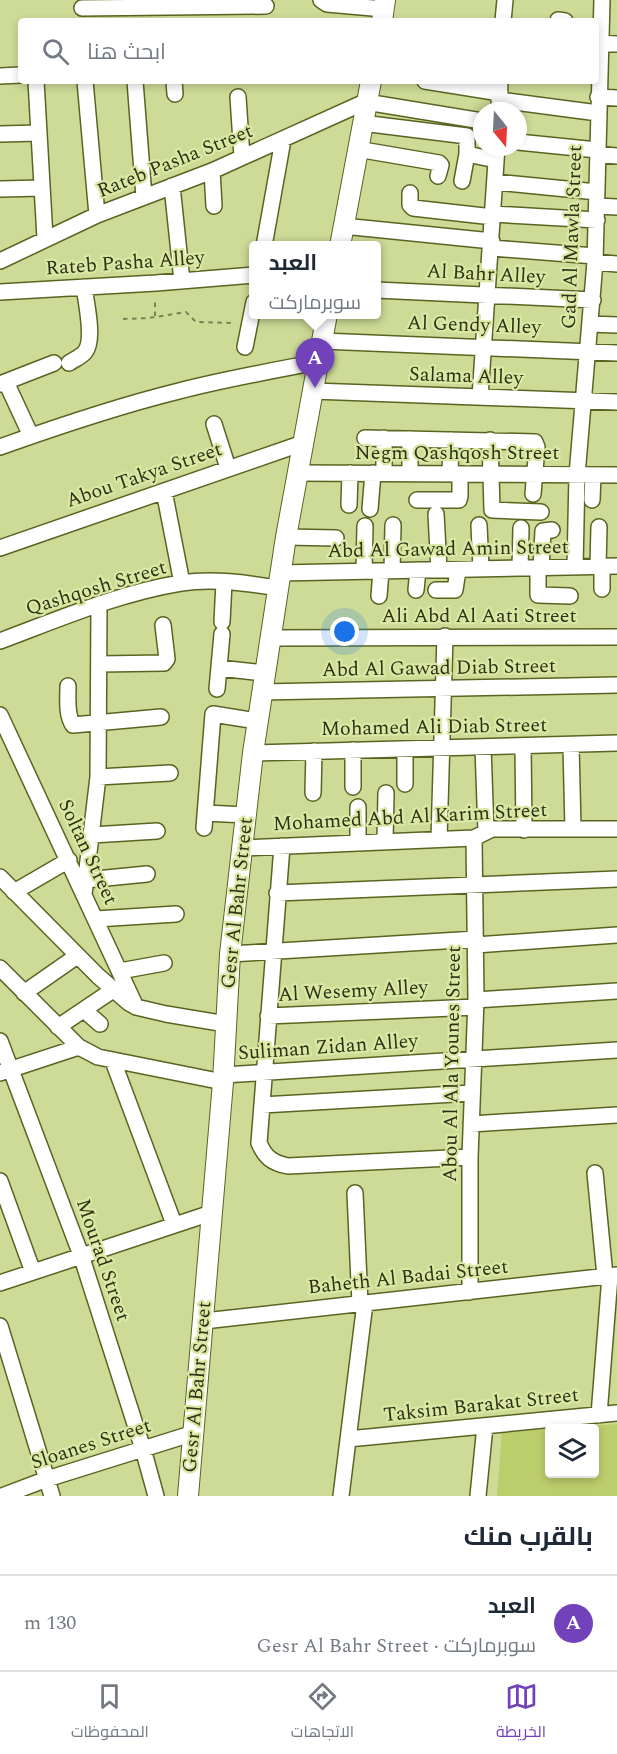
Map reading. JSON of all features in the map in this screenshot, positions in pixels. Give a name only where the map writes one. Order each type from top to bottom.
[{"type":"main road","points":[[341,236],[370,84]]},
{"type":"main road","name":"Gesr Al Bahr Street","points":[[188,1496],[223,1079],[230,954],[253,753],[286,537],[326,319]]},
{"type":"street","points":[[321,0],[324,4],[383,10]]},
{"type":"street","name":"Gad Al Mawla Street","points":[[599,18],[602,0]]},
{"type":"street","points":[[501,1],[504,18]]},
{"type":"street","points":[[82,10],[131,9],[177,14],[266,6]]},
{"type":"street","name":"Gad Al Mawla Street","points":[[599,34],[599,52]]},
{"type":"street","points":[[600,43],[617,44]]},
{"type":"street","points":[[0,76],[18,75]]},
{"type":"street","points":[[36,84],[45,238]]},
{"type":"street","points":[[85,84],[97,215]]},
{"type":"street","points":[[135,84],[144,197]]},
{"type":"street","points":[[440,84],[598,113]]},
{"type":"street","name":"Gad Al Mawla Street","points":[[575,567],[577,475],[595,259],[598,84]]},
{"type":"street","points":[[238,97],[243,158]]},
{"type":"street","points":[[598,97],[617,98]]},
{"type":"street","points":[[366,102],[473,120]]},
{"type":"street","name":"Rateb Pasha Street","points":[[0,261],[97,215],[243,158],[366,102]]},
{"type":"street","points":[[362,123],[467,136],[467,154],[462,181]]},
{"type":"street","points":[[0,134],[39,133]]},
{"type":"street","points":[[265,241],[283,140]]},
{"type":"street","points":[[527,143],[617,156]]},
{"type":"street","points":[[357,149],[439,163],[441,165],[438,176]]},
{"type":"street","points":[[467,154],[473,154]]},
{"type":"street","points":[[480,397],[497,156]]},
{"type":"street","points":[[212,171],[214,206]]},
{"type":"street","points":[[495,182],[597,206]]},
{"type":"street","points":[[172,186],[182,281]]},
{"type":"street","points":[[0,189],[42,188]]},
{"type":"street","points":[[411,194],[410,205],[413,208],[493,216],[597,206],[617,207]]},
{"type":"street","points":[[341,236],[492,244],[617,264]]},
{"type":"street","name":"Rateb Pasha Alley","points":[[0,292],[249,275]]},
{"type":"street","points":[[31,436],[3,383],[84,353],[89,345],[89,325],[84,287]]},
{"type":"street","name":"Al Bahr Alley","points":[[381,290],[593,300]]},
{"type":"street","points":[[244,347],[250,319]]},
{"type":"street","points":[[591,324],[617,325]]},
{"type":"street","name":"Al Gendy Alley","points":[[322,341],[617,353]]},
{"type":"street","points":[[0,447],[177,391],[240,376],[318,362]]},
{"type":"street","name":"Salama Alley","points":[[313,391],[617,402]]},
{"type":"street","points":[[214,424],[228,468]]},
{"type":"street","points":[[365,438],[533,441],[537,447],[533,494]]},
{"type":"street","points":[[370,509],[384,438]]},
{"type":"street","points":[[410,439],[410,474]]},
{"type":"street","points":[[417,500],[459,500],[452,440]]},
{"type":"street","points":[[490,440],[491,507],[493,511],[541,512]]},
{"type":"street","name":"Abou Takya Street","points":[[0,548],[303,443]]},
{"type":"street","name":"Negm Qashqosh Street","points":[[297,473],[617,475]]},
{"type":"street","points":[[349,505],[350,473]]},
{"type":"street","points":[[592,475],[592,500]]},
{"type":"street","points":[[164,491],[182,583]]},
{"type":"street","points":[[436,514],[439,570]]},
{"type":"street","points":[[379,596],[387,571],[393,525]]},
{"type":"street","points":[[479,525],[481,569]]},
{"type":"street","points":[[364,572],[365,526]]},
{"type":"street","points":[[520,568],[521,528]]},
{"type":"street","points":[[599,528],[606,566],[602,589]]},
{"type":"street","points":[[552,530],[543,531],[538,595],[570,596]]},
{"type":"street","points":[[286,537],[336,538]]},
{"type":"street","name":"Abd Al Gawad Amin Street","points":[[279,581],[364,572],[606,566]]},
{"type":"street","points":[[416,590],[418,570]]},
{"type":"street","points":[[436,590],[456,590],[458,570]]},
{"type":"street","name":"Qashqosh Street","points":[[0,640],[99,605],[182,583],[279,581]]},
{"type":"street","points":[[217,689],[224,582]]},
{"type":"street","points":[[99,605],[98,777],[85,887],[147,874]]},
{"type":"street","points":[[99,664],[164,663],[167,659],[163,625]]},
{"type":"street","points":[[439,839],[445,636]]},
{"type":"street","name":"Ali Abd Al Aati Street","points":[[270,638],[617,637]]},
{"type":"street","name":"Abd Al Gawad Diab Street","points":[[219,668],[263,682],[444,689],[617,686]]},
{"type":"street","points":[[68,687],[70,722],[73,724],[161,717]]},
{"type":"street","points":[[246,815],[205,820],[213,714],[257,721]]},
{"type":"street","name":"Soltan Street","points":[[0,715],[69,860],[85,887],[96,919],[136,1007]]},
{"type":"street","name":"Mohamed Ali Diab Street","points":[[253,753],[617,743]]},
{"type":"street","points":[[571,745],[573,829]]},
{"type":"street","points":[[524,746],[524,830]]},
{"type":"street","name":"Abou Al Ala Younes Street","points":[[470,1292],[472,1058],[476,1003],[475,886],[480,835],[483,747]]},
{"type":"street","points":[[405,749],[405,784]]},
{"type":"street","points":[[353,750],[353,787]]},
{"type":"street","points":[[313,793],[314,751]]},
{"type":"street","points":[[98,777],[170,773]]},
{"type":"street","points":[[385,841],[386,794]]},
{"type":"street","points":[[358,807],[358,842]]},
{"type":"street","name":"Mohamed Abd Al Karim Street","points":[[242,848],[439,839],[480,835],[492,829],[617,829]]},
{"type":"street","points":[[92,835],[157,831]]},
{"type":"street","points":[[282,846],[272,951],[259,1143],[263,1152],[269,1160],[288,1166],[470,1157]]},
{"type":"street","points":[[69,860],[6,889],[112,990],[136,1007],[226,1024]]},
{"type":"street","points":[[277,893],[617,879]]},
{"type":"street","points":[[96,919],[176,914]]},
{"type":"street","points":[[230,954],[617,935]]},
{"type":"street","points":[[24,993],[77,956]]},
{"type":"street","points":[[120,971],[164,963]]},
{"type":"street","name":"Suliman Zidan Alley","points":[[0,968],[79,1047],[98,1058],[223,1079],[264,1072],[617,1050]]},
{"type":"street","points":[[58,1027],[112,990]]},
{"type":"street","name":"Al Wesemy Alley","points":[[268,1016],[617,992]]},
{"type":"street","points":[[84,1010],[100,1024]]},
{"type":"street","name":"Mourad Street","points":[[0,1041],[5,1072],[81,1255],[156,1496]]},
{"type":"street","points":[[5,1072],[79,1047]]},
{"type":"street","points":[[113,1061],[174,1224]]},
{"type":"street","points":[[262,1105],[472,1093]]},
{"type":"street","points":[[471,1124],[617,1115]]},
{"type":"street","points":[[595,1173],[610,1276],[600,1415]]},
{"type":"street","points":[[0,1181],[33,1272]]},
{"type":"street","points":[[341,1496],[363,1303],[355,1193]]},
{"type":"street","points":[[0,1283],[211,1213]]},
{"type":"street","name":"Baheth Al Badai Street","points":[[204,1321],[610,1276]]},
{"type":"street","points":[[0,1326],[52,1496]]},
{"type":"street","name":"Taksim Barakat Street","points":[[348,1439],[617,1413]]},
{"type":"street","points":[[478,1496],[485,1426]]},
{"type":"street","name":"Sloanes Street","points":[[2,1496],[47,1479],[194,1433]]},
{"type":"path","points":[[155,316],[156,283]]},
{"type":"path","points":[[123,319],[186,312],[195,322],[249,323]]},
{"type":"green space","points":[[617,1424],[617,1496],[497,1496],[502,1432],[545,1429],[545,1478],[599,1478],[599,1425]]},
{"type":"place","name":"العبد","points":[[315,388]]}]
